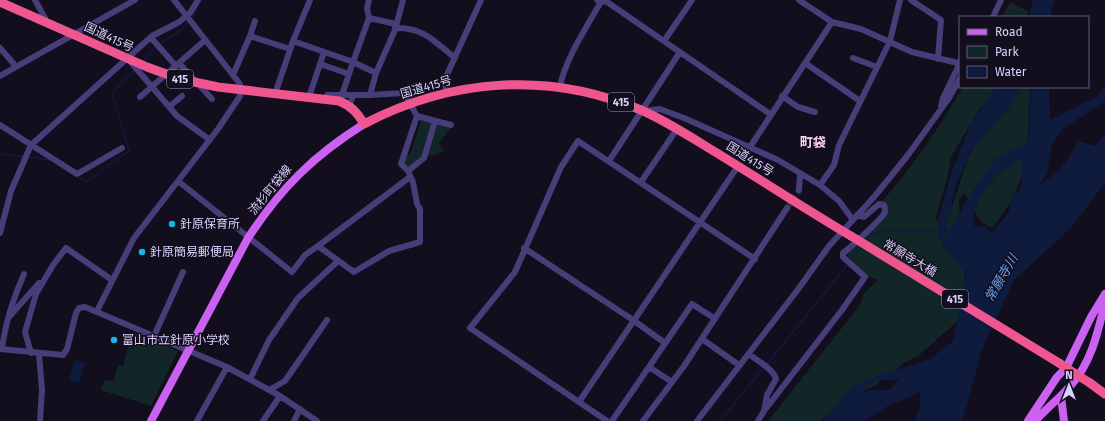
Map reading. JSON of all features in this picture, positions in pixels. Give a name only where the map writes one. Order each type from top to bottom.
[{"type":"highway","name":"国道415号","points":[[7,2],[44,21],[166,75],[197,83],[241,90],[326,99],[350,105]]},
{"type":"highway","name":"国道415号","points":[[364,124],[410,103],[446,92],[495,85],[528,84],[560,87],[595,94],[643,111],[677,129],[851,236]]},
{"type":"highway","points":[[350,105],[357,112],[364,124]]},
{"type":"highway","name":"常願寺大橋","points":[[851,236],[1063,365]]},
{"type":"highway","name":"415","points":[[1063,365],[1105,394]]},
{"type":"main road","name":"流杉町袋線","points":[[151,421],[248,238],[263,214],[298,174],[316,157],[364,124]]},
{"type":"main road","points":[[1028,421],[1058,377],[1063,365],[1105,294]]},
{"type":"main road","points":[[1035,421],[1076,380],[1089,357],[1095,342],[1105,303]]},
{"type":"main road","points":[[1061,396],[1064,421]]},
{"type":"street","points":[[35,0],[45,18],[44,21]]},
{"type":"street","points":[[0,76],[135,0]]},
{"type":"street","points":[[97,311],[134,238],[210,140],[236,102],[241,90],[240,84],[204,41],[174,0]]},
{"type":"street","points":[[0,233],[10,191],[31,145],[157,32],[170,27],[190,13],[198,0]]},
{"type":"street","points":[[275,94],[290,49],[310,0]]},
{"type":"street","points":[[342,95],[369,18],[367,8],[368,0]]},
{"type":"street","points":[[370,95],[376,73],[396,26],[402,0]]},
{"type":"street","points":[[446,92],[445,79],[481,0]]},
{"type":"street","points":[[664,41],[692,0]]},
{"type":"street","points":[[799,0],[832,22],[861,29],[912,52],[938,59],[959,62],[943,98],[942,108]]},
{"type":"street","points":[[820,185],[834,165],[839,145],[890,41],[900,0]]},
{"type":"street","points":[[993,16],[1001,0]]},
{"type":"street","points":[[560,87],[561,80],[575,48],[600,1],[607,2],[770,114]]},
{"type":"street","points":[[914,1],[941,20],[938,59]]},
{"type":"street","points":[[369,18],[416,30],[430,38],[454,58]]},
{"type":"street","points":[[233,75],[255,21]]},
{"type":"street","points":[[750,147],[770,114],[832,22]]},
{"type":"street","points":[[250,36],[290,49]]},
{"type":"street","points":[[153,40],[212,99]]},
{"type":"street","points":[[140,97],[204,41]]},
{"type":"street","points":[[293,41],[354,62],[376,73]]},
{"type":"street","points":[[0,48],[13,62]]},
{"type":"street","points":[[309,97],[324,52]]},
{"type":"street","points":[[609,161],[680,52]]},
{"type":"street","points":[[128,58],[177,116],[210,140]]},
{"type":"street","points":[[853,58],[877,67]]},
{"type":"street","points":[[805,63],[860,101]]},
{"type":"street","points":[[320,64],[349,74]]},
{"type":"street","points":[[697,421],[800,288],[829,246],[842,230],[874,197],[908,155],[942,108],[959,80]]},
{"type":"street","points":[[326,99],[327,95],[404,93],[417,116],[452,125]]},
{"type":"street","points":[[350,105],[353,95]]},
{"type":"street","points":[[169,107],[182,96]]},
{"type":"street","points":[[782,96],[798,107],[815,112]]},
{"type":"street","points":[[643,111],[660,109],[707,127],[750,147],[820,185],[855,217],[864,217],[879,204],[884,205],[886,209],[884,214],[863,234],[852,248],[843,253],[845,261],[865,277],[842,310],[764,411],[758,421]]},
{"type":"street","points":[[318,246],[338,262],[354,272],[389,251],[420,242],[420,210],[409,174],[401,164],[417,116]]},
{"type":"street","points":[[178,181],[292,272],[305,255],[409,174],[424,158],[435,121]]},
{"type":"street","points":[[0,125],[77,174],[122,148]]},
{"type":"street","points":[[641,182],[677,129]]},
{"type":"street","points":[[607,421],[470,328],[515,272],[524,248],[561,167],[578,141],[755,259]]},
{"type":"street","points":[[579,402],[738,166]]},
{"type":"street","points":[[799,190],[800,173]]},
{"type":"street","points":[[643,421],[702,339],[714,318],[788,208]]},
{"type":"street","points":[[31,353],[25,332],[36,294],[66,248],[112,280]]},
{"type":"street","points":[[524,248],[665,343]]},
{"type":"street","points":[[250,379],[269,340],[298,298],[338,262]]},
{"type":"street","points":[[154,336],[183,272]]},
{"type":"street","points":[[24,274],[15,294],[7,320],[1,349],[39,354],[63,355],[66,352],[76,313],[79,308],[85,307],[227,367],[280,396],[317,421]]},
{"type":"street","points":[[7,320],[44,280]]},
{"type":"street","points":[[612,421],[692,304],[714,318]]},
{"type":"street","points":[[269,390],[285,382],[327,320]]},
{"type":"street","points":[[702,339],[739,365]]},
{"type":"street","points":[[39,354],[42,390],[40,421]]},
{"type":"street","points":[[749,354],[776,376],[776,379],[767,395],[764,411]]},
{"type":"street","points":[[197,421],[227,367]]},
{"type":"street","points":[[649,367],[672,382]]},
{"type":"street","points":[[263,421],[280,396]]},
{"type":"street","points":[[294,421],[300,409]]},
{"type":"green space","points":[[1010,2],[1028,11],[1027,16],[1003,16]]},
{"type":"green space","points":[[962,88],[1002,88],[980,108],[951,157],[948,175],[935,221],[948,219],[967,161],[978,139],[1021,88],[1030,88],[1029,127],[1025,162],[1021,178],[1005,211],[992,228],[981,222],[964,193],[959,200],[962,260],[967,285],[960,319],[918,356],[905,362],[873,387],[853,395],[820,421],[768,421],[853,314],[862,301],[863,294],[878,280],[859,270],[846,253],[854,247],[887,205],[882,201],[894,188],[926,146]]},
{"type":"green space","points":[[419,117],[452,126],[439,143],[444,152],[426,157],[408,168],[403,163],[406,154],[410,155],[421,121],[418,120]]},
{"type":"green space","points":[[132,332],[178,351],[151,406],[101,390],[104,380],[113,381],[118,365],[123,366]]},
{"type":"water","points":[[1033,0],[1055,0],[1051,16],[1029,16]]},
{"type":"water","name":"常願寺川","points":[[1105,85],[1105,101],[1063,129],[1052,144],[1047,174],[1038,186],[1060,170],[1079,141],[1095,146],[1105,134],[1105,183],[1070,229],[1014,280],[983,347],[962,421],[914,421],[920,407],[920,392],[888,406],[864,421],[823,421],[852,387],[882,374],[929,360],[953,341],[966,273],[941,244],[972,192],[996,159],[1025,144],[1029,134],[1031,88],[1049,88],[1050,120],[1096,97]],"holes":[[[1022,159],[1021,187],[1011,196],[1009,212],[991,234],[985,226],[975,227],[973,215],[979,200],[997,174]],[[899,379],[889,390],[871,390],[866,392],[862,388],[876,381]]]},
{"type":"water","points":[[995,88],[1021,88],[1009,108],[971,151],[956,185],[947,225],[948,230],[940,241],[938,219],[950,177],[971,123]]},
{"type":"water","points":[[75,360],[85,363],[79,383],[69,380]]},
{"type":"waterway","points":[[191,19],[201,0]]},
{"type":"waterway","points":[[160,44],[180,31],[188,22]]},
{"type":"waterway","points":[[143,61],[157,46]]},
{"type":"waterway","points":[[77,176],[86,182],[129,151],[112,93],[135,69]]},
{"type":"waterway","points":[[0,154],[24,157]]},
{"type":"waterway","points":[[28,157],[50,160]]},
{"type":"waterway","points":[[866,241],[871,234],[881,231],[939,231]]},
{"type":"waterway","points":[[850,262],[861,247]]},
{"type":"waterway","points":[[767,364],[848,264]]},
{"type":"waterway","points":[[1090,363],[1105,330]]},
{"type":"waterway","points":[[720,421],[764,367]]},
{"type":"waterway","points":[[1043,421],[1050,411]]},
{"type":"tunnel","points":[[787,208],[799,190]]},
{"type":"place","name":"針原保育所","points":[[172,224]]},
{"type":"place","name":"針原簡易郵便局","points":[[142,252]]},
{"type":"place","name":"富山市立針原小学校","points":[[114,340]]},
{"type":"district","name":"町袋","points":[[813,142]]}]
